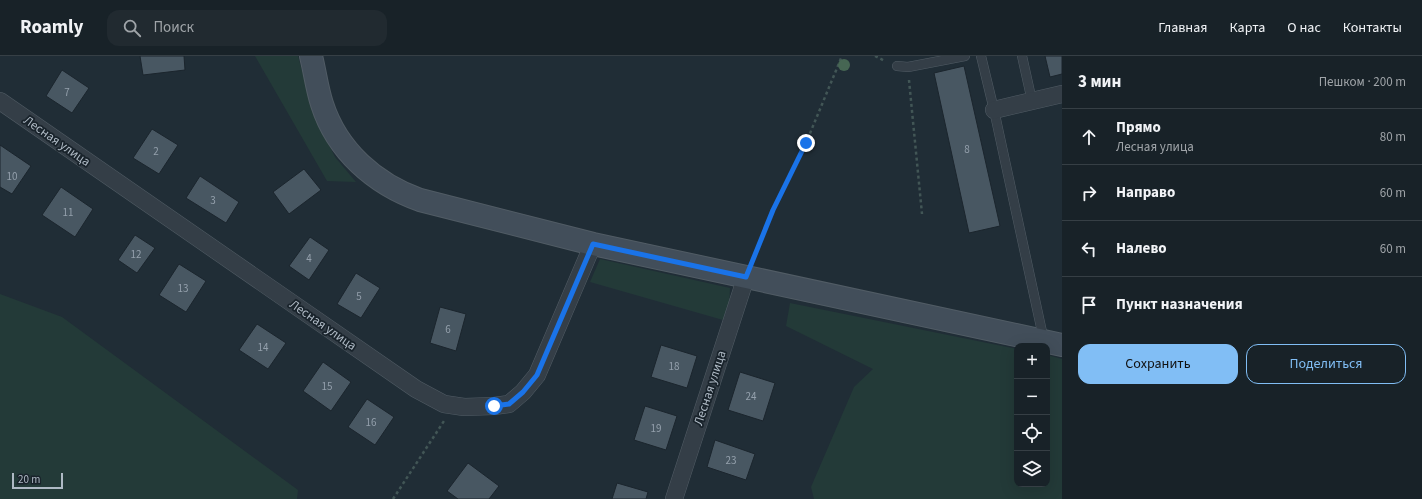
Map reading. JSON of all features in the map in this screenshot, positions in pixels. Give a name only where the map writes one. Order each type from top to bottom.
[{"type":"street","points":[[311,56],[322,105],[341,142],[352,156],[378,179],[398,191],[420,200],[593,244],[1053,343]]},
{"type":"street","points":[[994,110],[1062,94]]},
{"type":"street","name":"Лесная улица","points":[[0,101],[416,389],[444,404],[464,407],[509,404],[523,392],[537,375],[593,244]]},
{"type":"street","name":"Лесная улица","points":[[674,499],[746,277]]},
{"type":"lane","points":[[897,66],[908,68],[965,56]]},
{"type":"lane","points":[[980,56],[1053,343]]},
{"type":"lane","points":[[1022,56],[1032,101]]},
{"type":"path","points":[[746,277],[773,210],[806,143],[842,56]]},
{"type":"path","points":[[908,68],[922,214]]},
{"type":"path","points":[[393,499],[454,405]]},
{"type":"green space","points":[[255,56],[298,56],[314,115],[335,157],[356,182],[327,181]]},
{"type":"green space","points":[[600,259],[730,288],[729,309],[723,320],[590,282]]},
{"type":"green space","points":[[0,294],[62,317],[298,490],[297,499],[0,499]]},
{"type":"green space","points":[[790,303],[1014,348],[1014,487],[1050,487],[1050,356],[1062,359],[1062,499],[814,499],[811,487],[854,387],[873,369],[786,326]]},
{"type":"building","points":[[140,56],[184,56],[185,70],[143,75]]},
{"type":"building","points":[[1045,56],[1062,56],[1062,74],[1050,77]]},
{"type":"building","points":[[964,66],[1000,226],[969,233],[934,73]]},
{"type":"building","points":[[62,70],[89,88],[72,113],[46,96]]},
{"type":"building","points":[[152,129],[178,145],[159,174],[133,158]]},
{"type":"building","points":[[0,145],[31,166],[12,194],[0,187]]},
{"type":"building","points":[[304,169],[321,190],[289,214],[273,192]]},
{"type":"building","points":[[200,176],[239,202],[226,223],[186,198]]},
{"type":"building","points":[[61,187],[93,209],[75,237],[42,215]]},
{"type":"building","points":[[135,235],[155,248],[137,273],[118,260]]},
{"type":"building","points":[[310,237],[329,250],[309,280],[289,266]]},
{"type":"building","points":[[179,264],[206,281],[186,312],[159,295]]},
{"type":"building","points":[[356,273],[380,288],[361,318],[337,304]]},
{"type":"building","points":[[440,307],[466,314],[456,351],[430,343]]},
{"type":"building","points":[[257,324],[286,343],[268,369],[239,350]]},
{"type":"building","points":[[661,345],[697,356],[687,388],[651,377]]},
{"type":"building","points":[[323,362],[351,382],[331,411],[303,391]]},
{"type":"building","points":[[740,372],[775,383],[763,421],[728,410]]},
{"type":"building","points":[[367,399],[394,417],[375,445],[348,427]]},
{"type":"building","points":[[645,406],[677,416],[666,450],[634,440]]},
{"type":"building","points":[[715,440],[755,454],[746,480],[707,467]]},
{"type":"building","points":[[468,463],[499,486],[489,499],[458,499],[447,491]]},
{"type":"building","points":[[617,483],[648,492],[646,499],[612,499]]},
{"type":"route","points":[[494,406],[509,404],[523,392],[537,375],[593,244],[746,277],[773,210],[806,143]]}]
